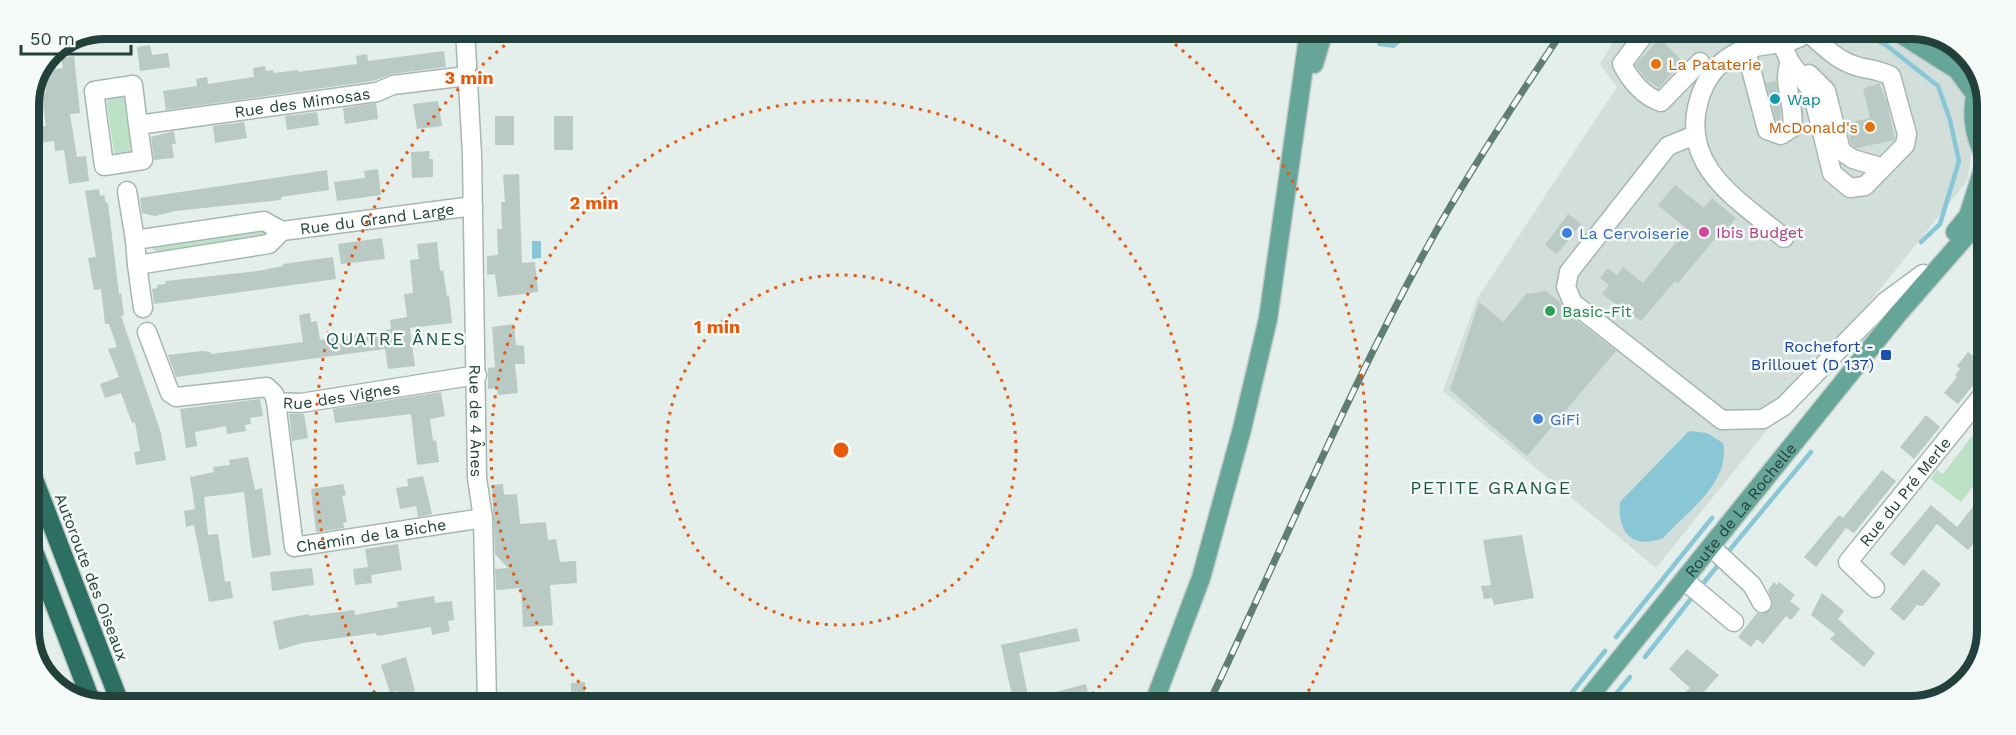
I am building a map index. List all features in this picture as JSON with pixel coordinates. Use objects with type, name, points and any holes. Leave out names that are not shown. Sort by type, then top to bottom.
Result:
[{"type":"highway","name":"Autoroute des Oiseaux","points":[[39,492],[117,696]]},
{"type":"highway","points":[[39,564],[87,693]]},
{"type":"main road","points":[[1156,696],[1201,578],[1242,429],[1268,319],[1308,39]]},
{"type":"main road","points":[[1298,118],[1322,39]]},
{"type":"main road","points":[[1908,39],[1973,83]]},
{"type":"main road","points":[[1976,92],[1971,117],[1977,142]]},
{"type":"main road","name":"Route de La Rochelle","points":[[1898,314],[1923,274],[1968,216],[1977,190]]},
{"type":"main road","name":"Route de La Rochelle","points":[[1590,696],[1898,314],[1977,224]]},
{"type":"street","name":"Rue de 4 Ânes","points":[[465,39],[473,206],[477,478],[483,518],[487,696]]},
{"type":"street","points":[[1641,39],[1622,64],[1628,76],[1652,99],[1661,102],[1700,62]]},
{"type":"street","points":[[1784,238],[1711,175],[1700,153],[1695,135],[1695,114],[1703,85],[1711,72],[1735,53],[1799,39]]},
{"type":"street","points":[[1782,44],[1790,62],[1812,91],[1832,173],[1850,188],[1865,186],[1880,167],[1905,145],[1907,134],[1891,76],[1874,68],[1861,68],[1836,58],[1816,39]]},
{"type":"street","points":[[1746,50],[1767,130],[1781,135],[1792,128],[1794,115],[1785,75],[1790,62]]},
{"type":"street","points":[[1790,62],[1818,81],[1826,91],[1841,151],[1852,159],[1880,167]]},
{"type":"street","name":"Rue des Mimosas","points":[[138,125],[377,92],[393,85],[467,76]]},
{"type":"street","points":[[133,85],[138,125],[143,160],[104,166],[94,91],[133,85]]},
{"type":"street","points":[[1695,135],[1668,146],[1569,272],[1566,287],[1573,303],[1722,420],[1763,418],[1784,406],[1885,302],[1923,274]]},
{"type":"street","points":[[127,191],[143,308]]},
{"type":"street","name":"Rue du Grand Large","points":[[135,240],[264,221],[282,231],[473,206]]},
{"type":"street","name":"Rue du Grand Large","points":[[137,265],[269,244],[282,231]]},
{"type":"street","name":"Rue des Vignes","points":[[147,332],[170,393],[176,397],[267,387],[274,394],[276,402],[301,403],[477,375]]},
{"type":"street","name":"Chemin de la Biche","points":[[276,402],[294,547],[483,518]]},
{"type":"street","name":"Rue du Pré Merle","points":[[1875,588],[1848,562],[1977,403]]},
{"type":"street","points":[[1711,547],[1752,585],[1762,603]]},
{"type":"street","points":[[1684,580],[1734,622]]},
{"type":"shaded area","points":[[1615,39],[1911,39],[1932,42],[1958,58],[1972,80],[1977,100],[1977,118],[1967,181],[1656,568],[1443,391],[1477,299],[1617,87],[1600,64]]},
{"type":"green space","points":[[120,94],[124,99],[131,149],[127,156],[116,156],[114,153],[107,104],[109,97]]},
{"type":"green space","points":[[260,230],[266,231],[267,236],[157,253],[151,247]]},
{"type":"green space","points":[[1977,429],[1977,481],[1961,502],[1931,479],[1937,470],[1943,474]]},
{"type":"water","points":[[1377,39],[1402,39],[1394,48],[1378,46]]},
{"type":"water","points":[[532,241],[541,241],[541,258],[532,259]]},
{"type":"water","points":[[1689,431],[1707,433],[1723,443],[1724,457],[1721,470],[1705,495],[1663,538],[1643,542],[1635,540],[1624,530],[1621,522],[1620,502]]},
{"type":"building","name":"La Pataterie","points":[[1659,39],[1682,61],[1659,88],[1646,79],[1635,65]]},
{"type":"building","points":[[150,45],[152,55],[168,53],[170,67],[140,71],[137,47]]},
{"type":"building","points":[[444,51],[446,67],[391,74],[373,81],[166,110],[163,91],[197,86],[196,79],[207,77],[208,84],[254,77],[253,68],[265,66],[266,71],[273,70],[274,73],[298,70],[298,72],[357,64],[356,56],[367,54],[368,61]]},
{"type":"building","points":[[74,56],[80,113],[70,114],[77,157],[86,156],[89,181],[69,184],[64,150],[55,151],[54,141],[39,143],[39,127],[46,126],[41,92],[46,92],[44,80],[49,70],[63,68],[61,58]]},
{"type":"building","points":[[1776,81],[1781,112],[1780,123],[1776,121],[1766,83]]},
{"type":"building","points":[[1879,83],[1887,103],[1895,140],[1857,148],[1851,144],[1846,123],[1870,118],[1863,89]]},
{"type":"building","points":[[438,101],[442,126],[417,129],[413,104]]},
{"type":"building","points":[[376,103],[378,119],[345,124],[343,108]]},
{"type":"building","points":[[317,112],[319,125],[287,130],[285,116]]},
{"type":"building","points":[[495,116],[514,116],[514,145],[495,145]]},
{"type":"building","points":[[554,116],[573,116],[573,150],[554,150]]},
{"type":"building","points":[[244,122],[247,138],[215,143],[213,126]]},
{"type":"building","points":[[174,131],[176,144],[172,144],[174,158],[154,160],[151,137]]},
{"type":"building","points":[[430,151],[429,159],[433,159],[433,177],[412,178],[411,152]]},
{"type":"building","points":[[378,169],[381,195],[337,201],[334,182],[365,178],[364,171]]},
{"type":"building","points":[[327,170],[329,190],[281,197],[281,200],[175,211],[155,216],[142,213],[140,198]]},
{"type":"building","points":[[519,174],[522,263],[535,262],[538,292],[498,297],[495,274],[487,275],[487,256],[498,255],[497,229],[502,229],[501,202],[505,202],[503,175]]},
{"type":"building","name":"Ibis Budget","points":[[1675,185],[1704,208],[1712,198],[1736,218],[1720,237],[1718,235],[1678,283],[1675,281],[1641,321],[1602,294],[1609,285],[1600,278],[1608,268],[1617,275],[1623,267],[1643,283],[1687,229],[1658,205]]},
{"type":"building","points":[[99,189],[100,196],[104,195],[108,203],[119,294],[121,293],[124,315],[121,316],[161,433],[166,460],[136,465],[134,452],[140,451],[135,422],[132,423],[121,393],[105,398],[100,384],[119,377],[108,349],[117,347],[109,324],[105,324],[101,289],[94,290],[88,258],[96,257],[85,191]]},
{"type":"building","points":[[1568,214],[1581,224],[1557,254],[1545,245]]},
{"type":"building","points":[[382,238],[385,259],[341,264],[338,244]]},
{"type":"building","points":[[437,242],[440,271],[443,270],[447,296],[449,295],[452,323],[410,328],[415,366],[388,369],[385,349],[176,377],[168,355],[202,351],[211,352],[211,354],[303,342],[299,315],[310,313],[311,322],[317,321],[320,340],[391,329],[390,320],[407,317],[404,294],[413,293],[410,260],[419,259],[417,244]]},
{"type":"building","points":[[333,257],[336,279],[154,304],[152,289],[157,288],[157,285],[165,284],[166,281],[258,271],[283,266],[283,264]]},
{"type":"building","points":[[1546,291],[1561,303],[1566,312],[1616,351],[1527,456],[1450,390],[1479,302],[1503,322],[1526,294]]},
{"type":"building","points":[[514,324],[516,345],[524,346],[525,364],[515,364],[518,393],[498,395],[497,388],[488,389],[488,368],[495,367],[492,327]]},
{"type":"building","points":[[1968,352],[1977,359],[1977,381],[1958,404],[1944,393],[1957,377],[1955,375],[1960,369],[1957,366]]},
{"type":"building","points":[[441,392],[445,416],[430,419],[439,462],[417,465],[411,414],[335,423],[333,409]]},
{"type":"building","points":[[260,399],[263,416],[250,418],[251,424],[245,425],[246,431],[227,434],[226,426],[195,432],[197,446],[186,448],[180,409]]},
{"type":"building","points":[[289,414],[304,414],[308,438],[292,441]]},
{"type":"building","points":[[1926,415],[1940,427],[1914,459],[1900,447]]},
{"type":"building","points":[[248,457],[255,490],[262,488],[271,555],[252,558],[244,492],[204,497],[208,535],[218,534],[225,582],[230,581],[233,598],[209,602],[194,525],[186,527],[184,511],[195,509],[190,477],[214,472],[213,467],[230,465],[229,460]]},
{"type":"building","points":[[1882,470],[1896,481],[1854,533],[1846,528],[1816,567],[1804,557],[1839,515],[1843,518]]},
{"type":"building","points":[[423,476],[432,514],[418,517],[416,506],[400,509],[396,488],[408,486],[407,479]]},
{"type":"building","points":[[343,484],[346,495],[342,496],[347,522],[343,523],[344,528],[316,532],[311,489]]},
{"type":"building","points":[[503,484],[504,495],[517,494],[520,524],[546,522],[548,540],[556,539],[560,562],[576,561],[577,583],[550,585],[553,625],[523,627],[521,588],[496,590],[495,569],[508,568],[495,554],[492,485]]},
{"type":"building","points":[[1977,502],[1977,540],[1968,550],[1937,524],[1904,566],[1890,554],[1931,505],[1957,527]]},
{"type":"building","points":[[1522,535],[1534,598],[1494,605],[1492,598],[1484,599],[1481,586],[1491,585],[1483,540]]},
{"type":"building","points":[[398,544],[402,570],[371,575],[372,583],[355,585],[353,569],[368,567],[365,549]]},
{"type":"building","points":[[312,568],[314,585],[272,591],[270,572]]},
{"type":"building","points":[[1923,569],[1941,584],[1923,606],[1917,605],[1904,621],[1890,609]]},
{"type":"building","points":[[1774,582],[1777,585],[1779,582],[1795,595],[1790,601],[1800,609],[1791,620],[1786,616],[1763,644],[1757,639],[1751,647],[1738,637],[1757,613],[1762,614],[1771,609],[1773,603],[1768,590]]},
{"type":"building","points":[[1822,593],[1844,611],[1838,619],[1875,653],[1864,667],[1830,639],[1835,634],[1811,615]]},
{"type":"building","points":[[434,596],[435,603],[452,601],[454,620],[448,621],[450,631],[432,635],[431,627],[377,636],[376,633],[302,643],[279,650],[273,621],[309,614],[309,616],[354,610],[355,615],[398,607],[397,602]]},
{"type":"building","points":[[1077,628],[1080,641],[1019,653],[1028,696],[1012,696],[1001,645]]},
{"type":"building","points":[[1687,649],[1719,675],[1700,696],[1685,696],[1683,694],[1690,688],[1669,669]]},
{"type":"building","points":[[406,657],[415,691],[400,695],[398,691],[390,693],[381,665]]},
{"type":"building","points":[[585,682],[585,696],[571,696],[571,683]]},
{"type":"building","points":[[1086,684],[1089,696],[1040,696]]},
{"type":"waterway","points":[[1874,39],[1886,45],[1938,86],[1950,120],[1959,161],[1940,224],[1921,242]]},
{"type":"waterway","points":[[1728,552],[1811,452]]},
{"type":"waterway","points":[[1616,637],[1712,518]]},
{"type":"waterway","points":[[1701,586],[1719,564]]},
{"type":"waterway","points":[[1645,657],[1690,600]]},
{"type":"waterway","points":[[1569,696],[1605,651]]},
{"type":"waterway","points":[[1614,696],[1630,677]]},
{"type":"railway","points":[[1212,696],[1350,399],[1411,278],[1471,171],[1557,39]]},
{"type":"place","name":"La Pataterie","points":[[1656,64]]},
{"type":"place","name":"Wap","points":[[1775,99]]},
{"type":"place","name":"McDonald's","points":[[1870,127]]},
{"type":"place","name":"Ibis Budget","points":[[1704,232]]},
{"type":"place","name":"La Cervoiserie","points":[[1567,233]]},
{"type":"place","name":"Basic-Fit","points":[[1550,311]]},
{"type":"place","name":"Rochefort - Brillouet (D 137)","points":[[1886,355]]},
{"type":"place","name":"GiFi","points":[[1538,419]]},
{"type":"district","name":"QUATRE ÂNES","points":[[396,339]]},
{"type":"district","name":"PETITE GRANGE","points":[[1491,488]]}]
